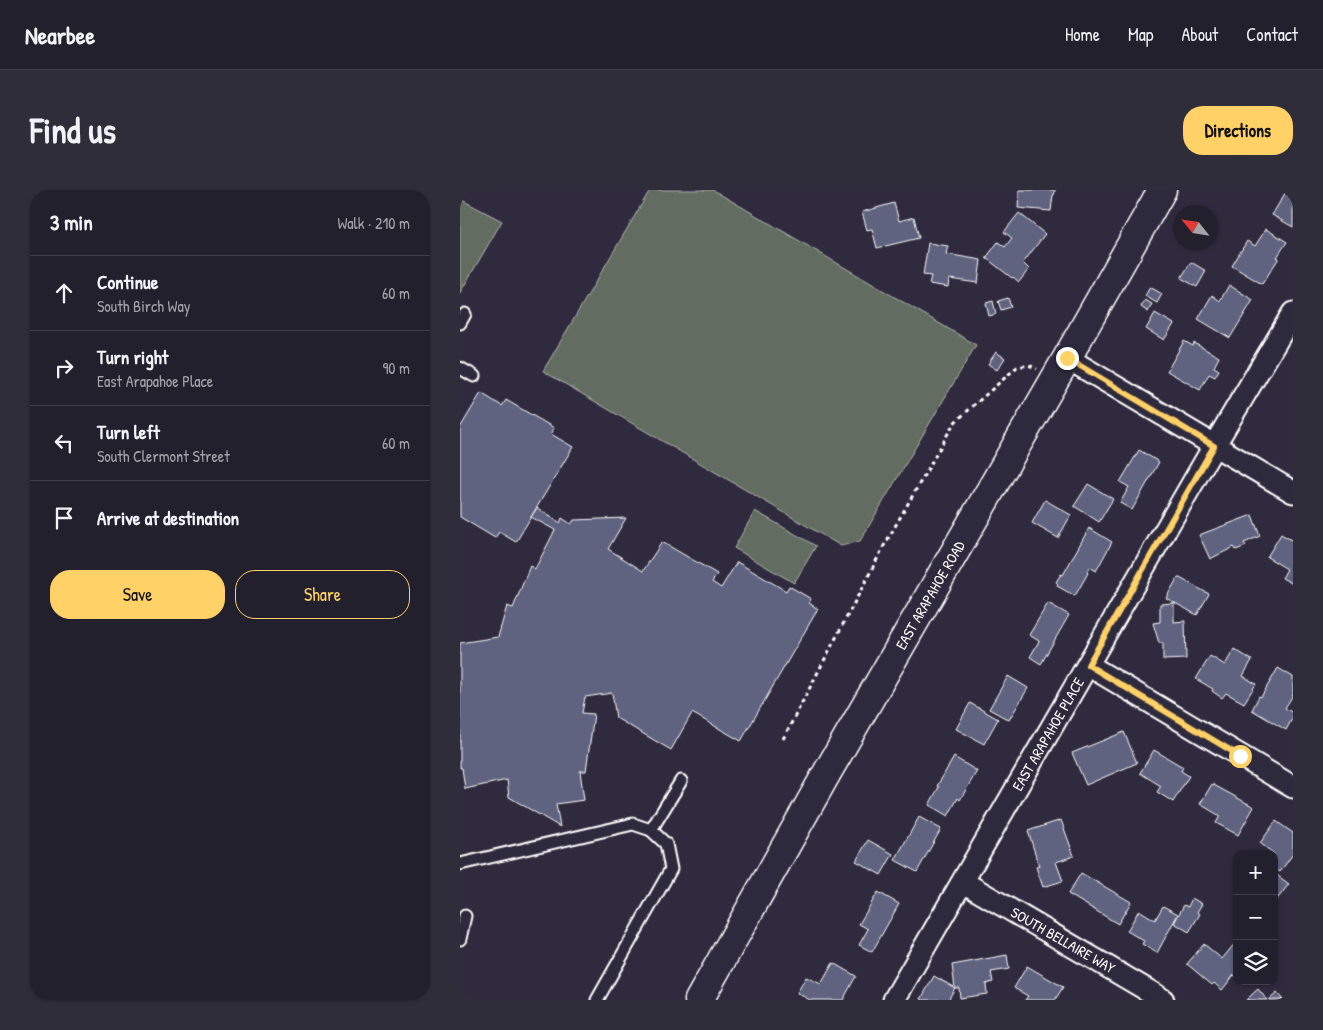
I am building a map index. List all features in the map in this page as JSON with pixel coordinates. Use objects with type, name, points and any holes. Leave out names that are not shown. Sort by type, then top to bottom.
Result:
[{"type":"main road","name":"EAST ARAPAHOE ROAD","points":[[699,1000],[832,763],[1162,190]]},
{"type":"street","name":"EAST ARAPAHOE PLACE","points":[[894,1000],[1214,446],[1293,313]]},
{"type":"street","points":[[1061,368],[1214,446],[1293,492]]},
{"type":"street","points":[[1088,665],[1293,787]]},
{"type":"street","name":"SOUTH BELLAIRE WAY","points":[[963,882],[1163,1000]]},
{"type":"lane","points":[[460,368],[474,376]]},
{"type":"lane","points":[[651,830],[682,781]]},
{"type":"lane","points":[[460,864],[633,824],[651,830],[666,844],[671,869],[597,1000]]},
{"type":"lane","points":[[460,938],[465,916]]},
{"type":"path","points":[[784,739],[885,544],[954,423],[1017,367],[1029,365],[1061,368]]},
{"type":"green space","points":[[650,190],[713,190],[976,345],[860,541],[841,546],[543,371]]},
{"type":"green space","points":[[460,199],[502,221],[460,293]]},
{"type":"green space","points":[[755,511],[816,546],[794,583],[734,548]]},
{"type":"building","points":[[1019,190],[1055,190],[1051,211],[1018,208]]},
{"type":"building","points":[[1287,190],[1293,190],[1293,227],[1272,215]]},
{"type":"building","points":[[894,203],[899,221],[914,217],[919,238],[877,248],[872,229],[867,230],[862,212]]},
{"type":"building","points":[[1019,213],[1045,234],[1023,263],[1029,269],[1019,282],[986,258],[998,242],[1005,247],[1012,238],[1004,232]]},
{"type":"building","points":[[1266,229],[1287,242],[1262,284],[1232,266],[1247,241],[1255,246]]},
{"type":"building","points":[[928,243],[948,246],[946,254],[981,260],[978,283],[949,279],[948,287],[929,284],[931,276],[923,275]]},
{"type":"building","points":[[1191,262],[1206,271],[1197,287],[1181,278]]},
{"type":"building","points":[[1229,285],[1253,300],[1230,338],[1198,319],[1212,295],[1220,301]]},
{"type":"building","points":[[1150,287],[1162,294],[1157,303],[1145,296]]},
{"type":"building","points":[[1008,298],[1011,307],[1001,310],[998,301]]},
{"type":"building","points":[[1145,300],[1152,304],[1148,312],[1141,307]]},
{"type":"building","points":[[993,301],[996,314],[989,316],[986,303]]},
{"type":"building","points":[[1155,313],[1174,324],[1164,340],[1146,329]]},
{"type":"building","points":[[1184,341],[1193,346],[1194,343],[1219,357],[1214,367],[1219,370],[1215,377],[1209,374],[1200,390],[1167,371]]},
{"type":"building","points":[[996,352],[1005,358],[997,370],[988,364]]},
{"type":"building","points":[[481,393],[502,406],[506,400],[554,428],[551,434],[573,447],[516,542],[499,532],[495,538],[460,517],[460,428]]},
{"type":"building","points":[[1139,450],[1159,462],[1132,510],[1120,503],[1129,487],[1120,482]]},
{"type":"building","points":[[1088,484],[1113,499],[1099,522],[1074,506]]},
{"type":"building","points":[[1045,500],[1071,515],[1058,538],[1032,523]]},
{"type":"building","points":[[537,508],[560,523],[562,518],[571,524],[574,520],[626,518],[608,549],[643,571],[662,542],[717,574],[712,582],[721,588],[737,562],[786,591],[789,586],[811,599],[809,603],[818,609],[741,741],[692,713],[671,750],[616,718],[612,693],[585,697],[582,713],[594,714],[586,771],[580,771],[584,800],[556,804],[560,827],[509,797],[507,780],[465,789],[462,768],[460,768],[460,643],[498,637],[507,606],[513,608],[530,566],[535,569],[555,530],[531,517]]},
{"type":"building","points":[[1252,515],[1260,536],[1244,543],[1246,546],[1236,550],[1234,547],[1210,559],[1199,535]]},
{"type":"building","points":[[1089,528],[1112,542],[1096,571],[1090,567],[1075,596],[1057,586],[1056,582],[1061,574],[1063,575]]},
{"type":"building","points":[[1281,534],[1293,541],[1293,584],[1282,578],[1287,569],[1267,557]]},
{"type":"building","points":[[1178,577],[1209,594],[1197,615],[1166,598]]},
{"type":"building","points":[[1048,603],[1069,615],[1041,664],[1030,657],[1039,641],[1029,635]]},
{"type":"building","points":[[1174,603],[1174,622],[1185,621],[1186,659],[1163,660],[1163,643],[1159,643],[1153,623],[1160,622],[1160,604]]},
{"type":"building","points":[[1234,649],[1252,660],[1243,676],[1256,684],[1244,703],[1226,693],[1222,698],[1212,691],[1213,689],[1196,679],[1210,656],[1225,665]]},
{"type":"building","points":[[1278,668],[1293,677],[1293,695],[1285,708],[1293,713],[1293,717],[1286,730],[1252,710]]},
{"type":"building","points":[[1008,676],[1028,688],[1009,720],[989,709]]},
{"type":"building","points":[[970,703],[998,719],[984,744],[956,729]]},
{"type":"building","points":[[1124,732],[1137,763],[1086,785],[1072,753]]},
{"type":"building","points":[[1154,750],[1183,767],[1181,771],[1189,776],[1173,802],[1157,792],[1161,786],[1140,773]]},
{"type":"building","points":[[954,757],[977,771],[948,816],[929,805],[939,787],[937,786]]},
{"type":"building","points":[[1212,784],[1254,807],[1238,835],[1216,823],[1220,816],[1200,804]]},
{"type":"building","points":[[919,817],[941,829],[917,872],[895,860]]},
{"type":"building","points":[[1061,820],[1074,856],[1056,862],[1063,881],[1043,887],[1036,867],[1039,866],[1028,831]]},
{"type":"building","points":[[1276,821],[1293,833],[1293,854],[1280,872],[1278,871],[1278,850],[1269,850],[1260,843]]},
{"type":"building","points":[[868,840],[893,854],[881,875],[856,861]]},
{"type":"building","points":[[1081,873],[1131,902],[1118,924],[1068,894]]},
{"type":"building","points":[[1278,876],[1289,884],[1278,898]]},
{"type":"building","points":[[878,892],[899,904],[872,952],[859,945],[868,929],[859,924]]},
{"type":"building","points":[[1192,898],[1202,904],[1197,912],[1200,914],[1189,932],[1174,923],[1184,905],[1188,907]]},
{"type":"building","points":[[1163,906],[1178,914],[1157,953],[1142,944],[1144,941],[1127,931],[1139,910],[1155,920]]},
{"type":"building","points":[[1204,944],[1222,959],[1233,946],[1233,976],[1222,990],[1214,983],[1212,985],[1187,964]]},
{"type":"building","points":[[1007,955],[1009,969],[991,972],[993,982],[986,984],[987,994],[960,998],[959,988],[955,988],[952,965]]},
{"type":"building","points":[[833,963],[856,976],[843,1000],[810,1000],[797,993],[806,977],[821,984]]},
{"type":"building","points":[[1027,966],[1063,987],[1055,1000],[1025,1000],[1028,996],[1014,988]]},
{"type":"building","points":[[934,976],[955,988],[948,1000],[921,999]]},
{"type":"building","points":[[1258,989],[1267,1000],[1246,1000]]},
{"type":"building","points":[[1277,993],[1283,1000],[1269,1000]]},
{"type":"route","points":[[1067,358],[1214,446],[1088,665],[1240,756]]}]
